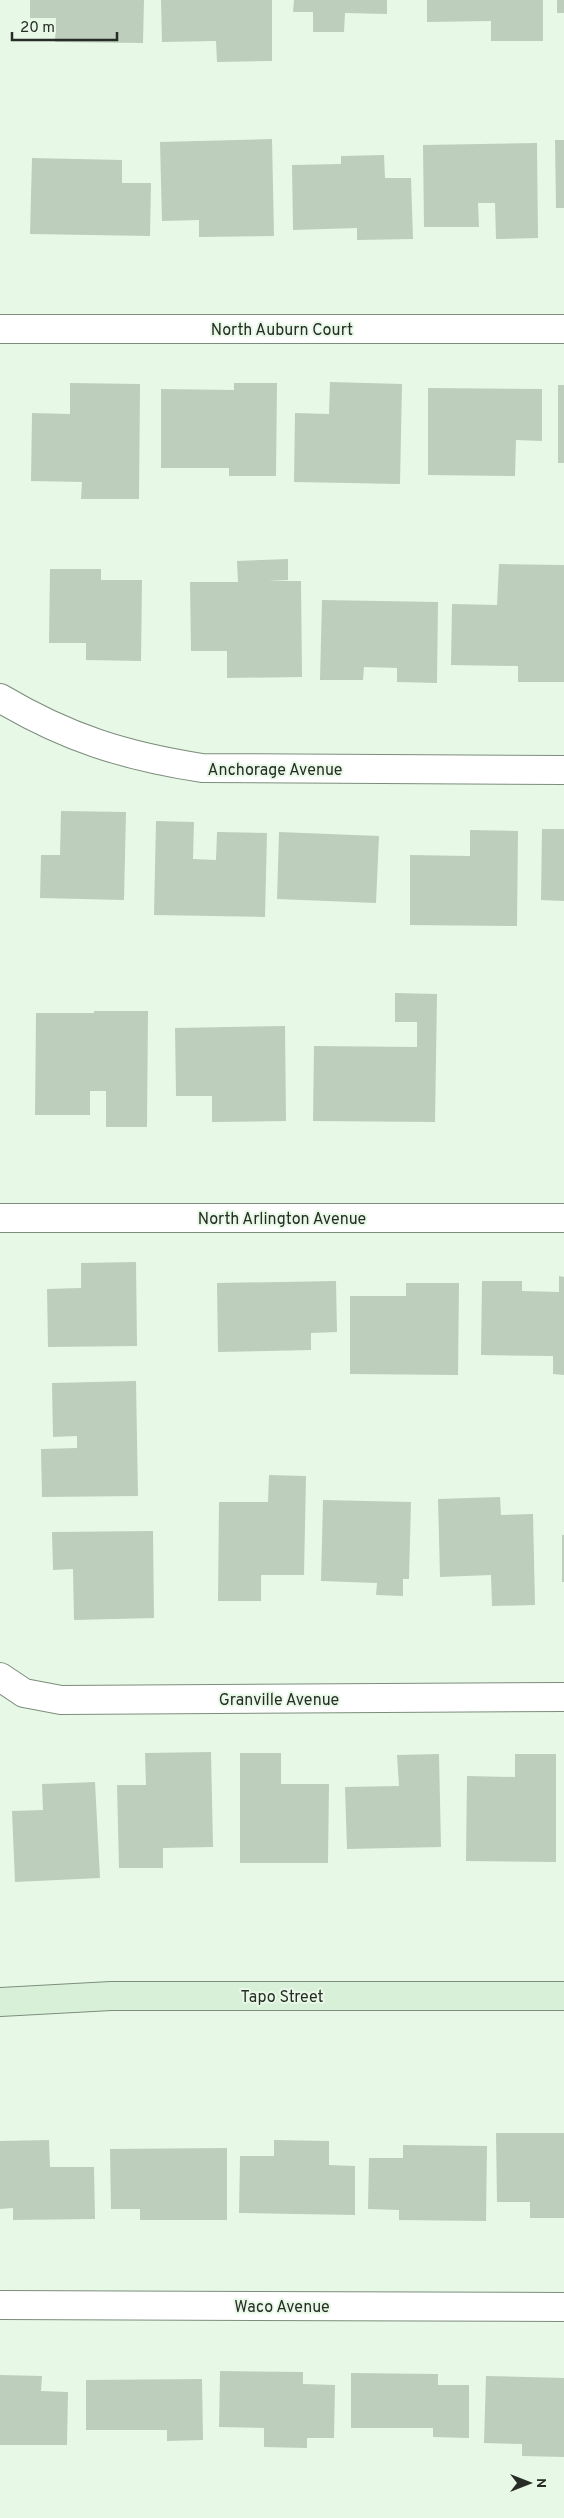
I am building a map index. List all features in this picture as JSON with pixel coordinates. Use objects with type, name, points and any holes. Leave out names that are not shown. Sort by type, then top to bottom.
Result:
[{"type":"street","name":"North Auburn Court","points":[[0,329],[564,329]]},
{"type":"street","name":"Anchorage Avenue","points":[[0,698],[28,714],[86,741],[146,759],[202,768],[564,770]]},
{"type":"street","name":"North Arlington Avenue","points":[[0,1218],[564,1218]]},
{"type":"street","name":"Granville Avenue","points":[[0,1677],[24,1693],[61,1700],[564,1697]]},
{"type":"street","name":"Tapo Street","points":[[0,2002],[111,1996],[564,1996]]},
{"type":"street","name":"Waco Avenue","points":[[0,2305],[564,2307]]},
{"type":"building","points":[[30,0],[144,0],[143,43],[55,42],[56,18],[30,18]]},
{"type":"building","points":[[161,0],[272,0],[272,61],[217,62],[216,41],[162,42]]},
{"type":"building","points":[[294,0],[387,0],[387,14],[345,13],[344,32],[313,32],[313,12],[293,12]]},
{"type":"building","points":[[427,0],[543,0],[543,41],[491,41],[491,21],[427,22]]},
{"type":"building","points":[[557,0],[564,0],[564,13],[557,13]]},
{"type":"building","points":[[272,139],[274,236],[199,237],[199,220],[162,221],[160,142]]},
{"type":"building","points":[[555,140],[564,140],[564,208],[556,208]]},
{"type":"building","points":[[537,143],[538,238],[496,239],[495,203],[478,203],[479,227],[424,227],[423,145]]},
{"type":"building","points":[[384,155],[385,178],[411,178],[413,239],[357,240],[357,228],[293,230],[292,165],[341,164],[341,156]]},
{"type":"building","points":[[32,158],[122,160],[122,183],[151,183],[150,236],[30,234]]},
{"type":"building","points":[[330,382],[402,384],[400,484],[294,482],[295,413],[329,414]]},
{"type":"building","points":[[70,383],[140,384],[139,499],[81,499],[82,482],[31,481],[32,413],[70,414]]},
{"type":"building","points":[[234,383],[277,383],[276,476],[229,476],[229,468],[161,468],[161,389],[234,390]]},
{"type":"building","points":[[558,385],[564,385],[564,463],[558,463]]},
{"type":"building","points":[[428,388],[542,389],[542,441],[516,440],[515,476],[428,475]]},
{"type":"building","points":[[288,559],[288,580],[268,581],[301,581],[302,677],[227,678],[227,651],[191,651],[190,582],[238,582],[237,561]]},
{"type":"building","points":[[499,564],[564,565],[564,682],[518,682],[518,666],[451,665],[452,604],[497,605]]},
{"type":"building","points":[[50,569],[101,569],[101,580],[142,580],[141,661],[86,660],[86,643],[49,643]]},
{"type":"building","points":[[322,600],[438,602],[437,683],[397,682],[397,668],[364,667],[363,680],[320,680]]},
{"type":"building","points":[[61,811],[126,812],[124,900],[40,898],[41,855],[60,855]]},
{"type":"building","points":[[156,821],[194,822],[193,859],[216,860],[217,832],[267,833],[265,917],[154,915]]},
{"type":"building","points":[[542,829],[564,829],[564,901],[541,900]]},
{"type":"building","points":[[470,830],[518,831],[517,926],[410,925],[410,855],[470,856]]},
{"type":"building","points":[[279,832],[379,836],[376,903],[277,899]]},
{"type":"building","points":[[395,993],[437,994],[435,1122],[313,1121],[314,1046],[417,1047],[417,1022],[395,1022]]},
{"type":"building","points":[[94,1011],[148,1011],[147,1127],[106,1127],[106,1091],[90,1091],[90,1115],[35,1115],[36,1013],[94,1013]]},
{"type":"building","points":[[285,1026],[286,1121],[212,1122],[212,1096],[176,1096],[175,1028]]},
{"type":"building","points":[[136,1262],[137,1346],[48,1347],[47,1289],[81,1288],[81,1263]]},
{"type":"building","points":[[559,1276],[564,1277],[564,1375],[553,1374],[553,1356],[481,1355],[482,1281],[522,1281],[522,1291],[559,1292]]},
{"type":"building","points":[[336,1281],[337,1332],[311,1333],[311,1350],[218,1352],[217,1283]]},
{"type":"building","points":[[406,1283],[459,1283],[458,1375],[350,1374],[350,1296],[406,1296]]},
{"type":"building","points":[[136,1381],[138,1496],[42,1497],[41,1449],[77,1448],[77,1436],[53,1437],[52,1383]]},
{"type":"building","points":[[269,1475],[306,1476],[304,1575],[261,1575],[261,1601],[218,1601],[219,1502],[268,1502]]},
{"type":"building","points":[[500,1497],[501,1515],[533,1514],[535,1605],[492,1606],[491,1575],[440,1577],[438,1499]]},
{"type":"building","points":[[323,1500],[411,1502],[409,1579],[403,1579],[403,1596],[376,1595],[377,1583],[321,1581]]},
{"type":"building","points":[[153,1531],[154,1618],[74,1620],[73,1569],[53,1570],[52,1532]]},
{"type":"building","points":[[562,1535],[564,1535],[564,1582],[562,1582]]},
{"type":"building","points":[[211,1752],[213,1847],[163,1848],[163,1868],[119,1868],[117,1785],[146,1785],[145,1753]]},
{"type":"building","points":[[240,1753],[281,1753],[281,1784],[329,1784],[328,1863],[240,1863]]},
{"type":"building","points":[[439,1754],[441,1847],[347,1849],[345,1787],[399,1786],[397,1755]]},
{"type":"building","points":[[515,1754],[556,1754],[556,1862],[466,1861],[467,1776],[515,1777]]},
{"type":"building","points":[[95,1782],[100,1878],[15,1882],[12,1811],[43,1810],[42,1784]]},
{"type":"building","points":[[496,2133],[564,2133],[564,2218],[530,2218],[530,2202],[497,2202]]},
{"type":"building","points":[[49,2140],[50,2167],[94,2167],[95,2219],[13,2220],[13,2208],[0,2209],[0,2141]]},
{"type":"building","points":[[274,2140],[329,2141],[329,2165],[355,2166],[355,2215],[239,2213],[240,2156],[274,2156]]},
{"type":"building","points":[[403,2145],[487,2146],[486,2221],[399,2220],[399,2210],[368,2209],[369,2158],[403,2158]]},
{"type":"building","points":[[227,2148],[227,2220],[140,2220],[140,2209],[111,2209],[110,2149]]},
{"type":"building","points":[[220,2371],[303,2372],[303,2384],[335,2385],[334,2438],[307,2438],[307,2448],[264,2447],[264,2428],[219,2427]]},
{"type":"building","points":[[351,2373],[438,2374],[438,2385],[469,2385],[469,2438],[433,2437],[433,2428],[351,2428]]},
{"type":"building","points":[[0,2375],[42,2376],[41,2391],[68,2392],[67,2445],[0,2445]]},
{"type":"building","points":[[486,2376],[564,2378],[564,2457],[522,2456],[522,2444],[484,2443]]},
{"type":"building","points":[[202,2379],[203,2440],[167,2441],[167,2430],[86,2430],[86,2380]]}]
